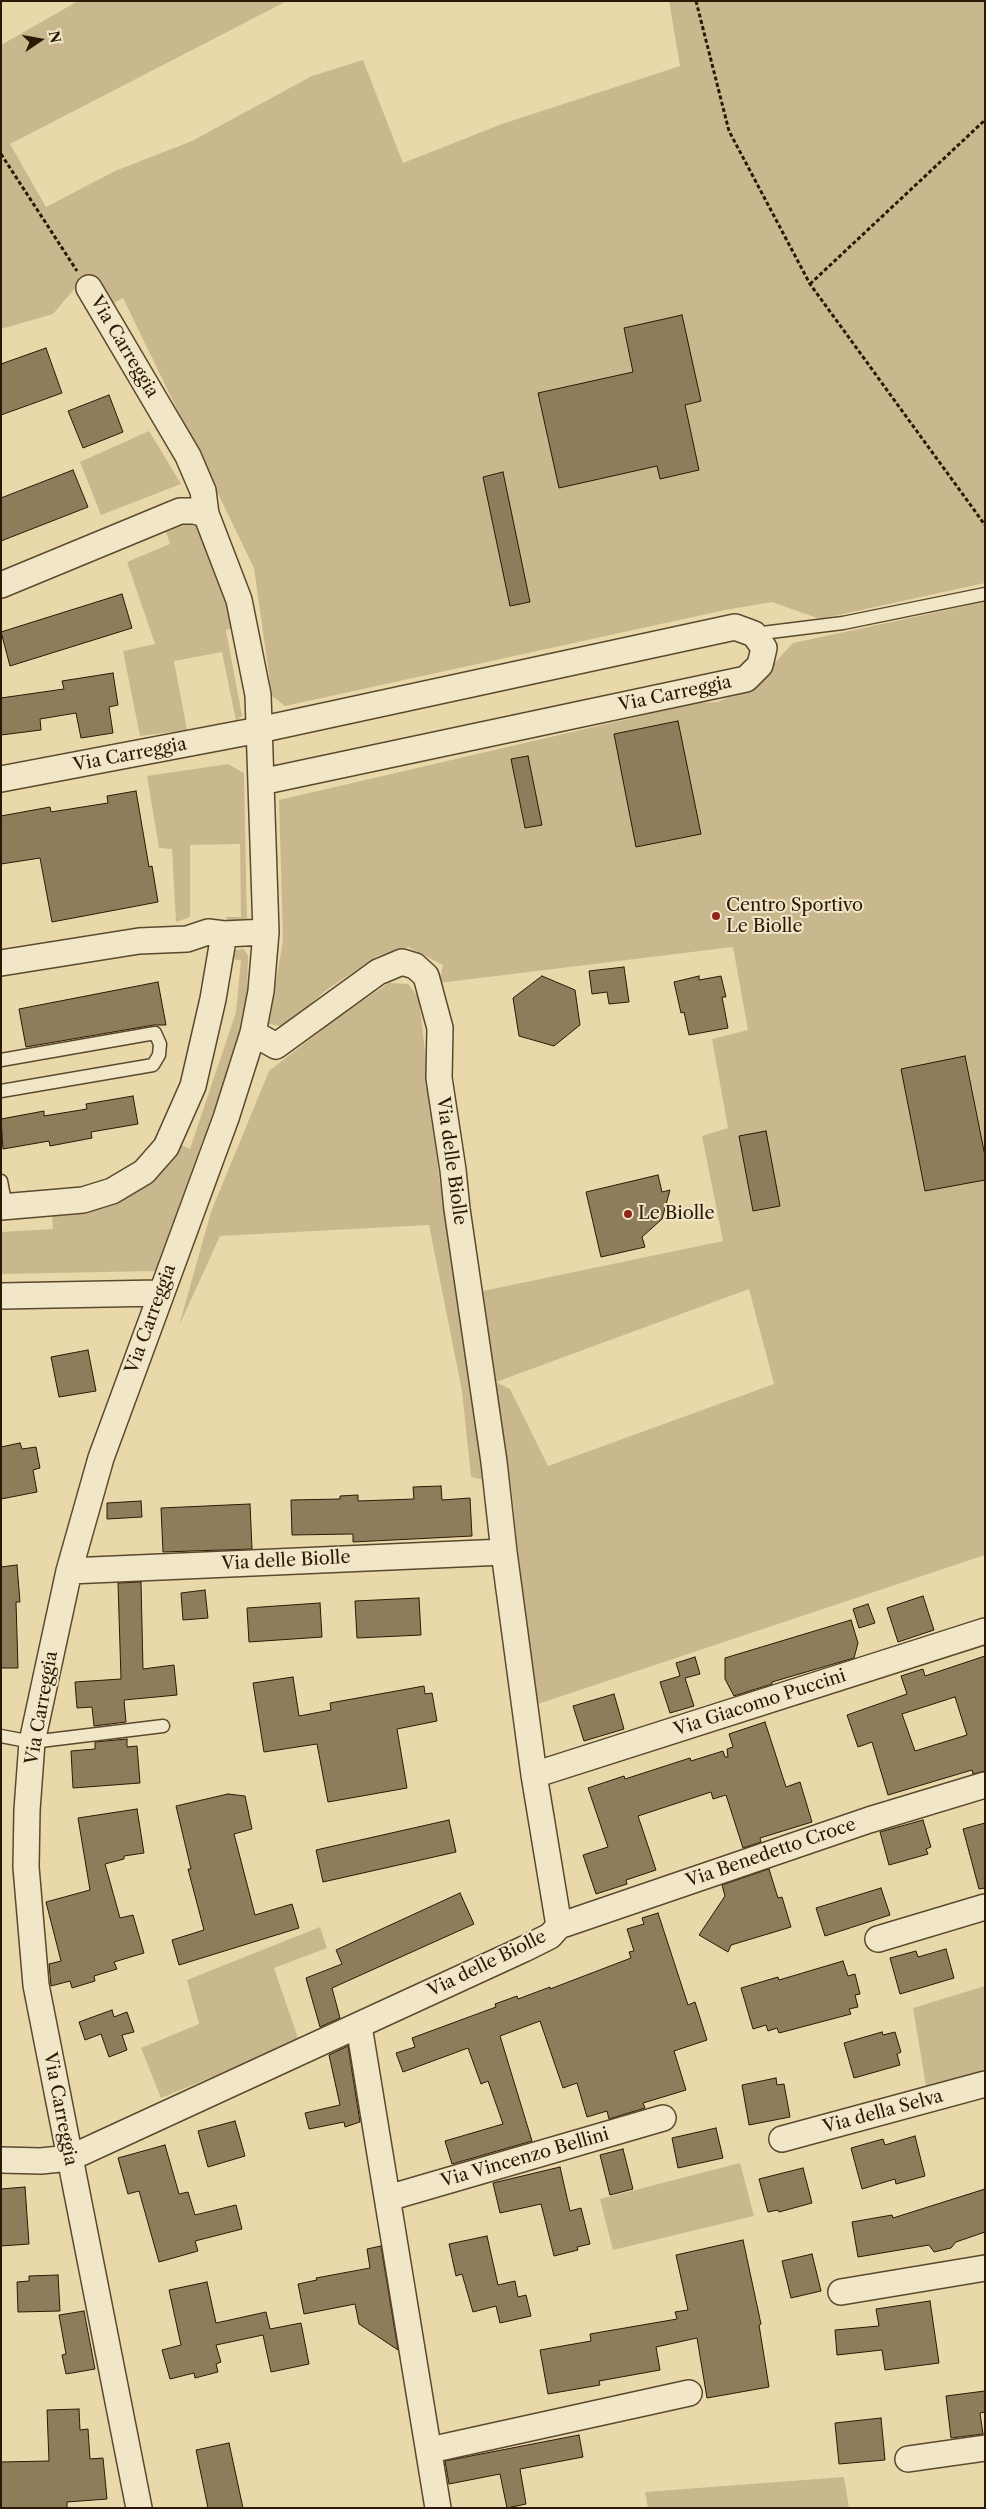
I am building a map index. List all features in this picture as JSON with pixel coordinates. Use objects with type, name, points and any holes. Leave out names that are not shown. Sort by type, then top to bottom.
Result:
[{"type":"street","name":"Via Carreggia","points":[[89,288],[188,456],[203,491],[206,514],[239,600],[258,696],[266,932],[261,991],[253,1033],[226,1118],[160,1293],[101,1458],[69,1571],[32,1742],[27,1810],[26,1867],[36,1984],[139,2508]]},
{"type":"street","points":[[1,585],[180,511],[194,511],[206,514]]},
{"type":"street","name":"Via Carreggia","points":[[1,779],[259,730],[735,626],[754,634],[764,648],[760,665],[746,678],[262,782]]},
{"type":"street","points":[[1,963],[139,941],[188,939],[208,932],[224,934],[266,932]]},
{"type":"street","points":[[4,1207],[83,1200],[112,1191],[144,1172],[166,1147],[193,1086],[213,999],[224,934]]},
{"type":"street","name":"Via delle Biolle","points":[[1,2160],[41,2161],[70,2158],[359,2026],[550,1936],[559,1926],[534,1775],[494,1462],[439,1078],[440,1028],[426,976],[415,966],[402,962],[378,972],[276,1046],[253,1033]]},
{"type":"street","points":[[1,1296],[160,1293]]},
{"type":"street","name":"Via delle Biolle","points":[[69,1571],[504,1552]]},
{"type":"street","name":"Via Giacomo Puccini","points":[[534,1775],[985,1631]]},
{"type":"street","name":"Via Benedetto Croce","points":[[559,1926],[869,1820],[985,1785]]},
{"type":"street","points":[[878,1939],[985,1907]]},
{"type":"street","points":[[359,2026],[438,2508]]},
{"type":"street","name":"Via della Selva","points":[[782,2139],[985,2084]]},
{"type":"street","name":"Via Vincenzo Bellini","points":[[388,2198],[663,2118]]},
{"type":"street","points":[[841,2292],[985,2268]]},
{"type":"street","points":[[430,2450],[689,2393]]},
{"type":"street","points":[[908,2459],[985,2448]]},
{"type":"lane","points":[[754,634],[844,623],[985,594]]},
{"type":"lane","points":[[1,1060],[155,1033],[160,1044],[159,1055],[153,1065],[1,1091]]},
{"type":"lane","points":[[1,1181],[4,1207]]},
{"type":"lane","points":[[1,1736],[32,1742],[164,1726]]},
{"type":"path","points":[[696,1],[729,132],[810,284],[985,525]]},
{"type":"path","points":[[810,284],[985,120]]},
{"type":"path","points":[[1,154],[89,288]]},
{"type":"shaded area","points":[[78,1],[287,1],[10,144],[46,207],[115,171],[192,141],[312,76],[363,60],[403,163],[502,124],[680,66],[669,1],[985,1],[985,583],[820,619],[772,602],[725,610],[285,706],[272,696],[254,568],[123,298],[114,303],[86,275],[53,314],[1,329],[1,45]]},
{"type":"shaded area","points":[[149,431],[181,484],[101,515],[80,462]]},
{"type":"shaded area","points":[[186,524],[204,526],[235,627],[226,630],[242,716],[236,721],[222,652],[174,661],[187,730],[140,736],[123,651],[155,644],[127,562],[170,544],[166,532]]},
{"type":"shaded area","points":[[985,602],[985,1555],[538,1704],[530,1663],[512,1494],[495,1382],[478,1292],[723,1241],[702,1136],[728,1128],[712,1039],[748,1030],[733,947],[439,983],[443,965],[408,947],[377,956],[325,991],[285,1027],[269,1024],[283,940],[279,800],[697,703],[718,702],[752,687],[793,643]],"holes":[[[749,1289],[774,1384],[548,1466],[510,1389],[496,1382]]]},
{"type":"shaded area","points":[[228,764],[244,773],[247,923],[227,925],[226,917],[241,917],[240,844],[190,845],[190,917],[176,922],[172,849],[159,848],[147,776]]},
{"type":"shaded area","points":[[244,949],[248,956],[247,998],[234,1055],[155,1271],[1,1274],[1,1232],[53,1229],[52,1215],[89,1210],[120,1201],[145,1185],[177,1143],[190,1149],[236,1012],[241,960],[226,959],[227,951]]},
{"type":"shaded area","points":[[389,983],[408,984],[419,998],[439,1177],[476,1393],[484,1480],[471,1477],[462,1391],[429,1225],[220,1236],[179,1326],[211,1212],[269,1071],[337,1018]]},
{"type":"shaded area","points":[[320,1927],[327,1948],[274,1968],[299,2041],[161,2098],[141,2048],[199,2024],[187,1980]]},
{"type":"shaded area","points":[[985,1986],[985,2071],[926,2086],[913,2008]]},
{"type":"shaded area","points":[[740,2163],[754,2216],[613,2250],[600,2199]]},
{"type":"shaded area","points":[[844,2477],[849,2508],[648,2508],[645,2492]]},
{"type":"building","points":[[682,315],[701,401],[685,405],[699,470],[660,479],[657,466],[559,488],[538,393],[633,372],[624,328]]},
{"type":"building","points":[[46,348],[62,393],[1,415],[1,364]]},
{"type":"building","points":[[109,395],[123,432],[83,448],[68,411]]},
{"type":"building","points":[[73,470],[88,507],[1,541],[1,498]]},
{"type":"building","points":[[503,472],[530,602],[510,606],[483,477]]},
{"type":"building","points":[[122,594],[132,628],[10,666],[1,632]]},
{"type":"building","points":[[113,673],[118,705],[109,707],[113,733],[81,738],[76,713],[40,719],[41,730],[1,735],[1,698],[64,689],[62,681]]},
{"type":"building","points":[[678,721],[701,834],[636,847],[614,734]]},
{"type":"building","points":[[528,756],[542,825],[525,828],[511,759]]},
{"type":"building","points":[[136,791],[149,867],[152,866],[158,902],[52,922],[40,858],[1,864],[1,816],[50,807],[51,812],[108,803],[107,796]]},
{"type":"building","points":[[624,967],[629,1002],[609,1004],[607,992],[592,994],[589,971]]},
{"type":"building","points":[[542,976],[575,990],[580,1025],[554,1046],[519,1036],[513,998]]},
{"type":"building","points":[[699,976],[699,980],[721,976],[726,997],[722,997],[728,1028],[689,1035],[684,1012],[681,1013],[674,982]]},
{"type":"building","points":[[158,982],[166,1025],[154,1025],[26,1047],[19,1009]]},
{"type":"building","points":[[965,1056],[985,1156],[985,1180],[925,1191],[901,1069]]},
{"type":"building","points":[[133,1096],[138,1124],[91,1132],[92,1138],[50,1146],[49,1141],[3,1149],[1,1119],[44,1111],[44,1116],[87,1109],[86,1104]]},
{"type":"building","points":[[766,1131],[780,1206],[753,1211],[739,1136]]},
{"type":"building","name":"Le Biolle","points":[[658,1175],[662,1192],[670,1190],[662,1219],[642,1237],[645,1247],[601,1257],[586,1192]]},
{"type":"building","points":[[88,1350],[96,1391],[59,1397],[51,1357]]},
{"type":"building","points":[[20,1443],[22,1449],[36,1447],[40,1468],[33,1470],[37,1492],[1,1499],[1,1447]]},
{"type":"building","points":[[441,1486],[442,1500],[470,1498],[472,1536],[353,1542],[353,1534],[292,1535],[291,1500],[340,1499],[340,1496],[358,1495],[358,1501],[414,1499],[413,1487]]},
{"type":"building","points":[[141,1501],[142,1517],[107,1519],[107,1503]]},
{"type":"building","points":[[250,1504],[252,1549],[163,1552],[161,1508]]},
{"type":"building","points":[[17,1565],[20,1602],[16,1602],[18,1668],[1,1668],[1,1567]]},
{"type":"building","points":[[141,1582],[143,1669],[174,1665],[177,1695],[124,1700],[126,1722],[94,1726],[92,1707],[77,1708],[75,1682],[121,1679],[118,1583]]},
{"type":"building","points":[[205,1590],[208,1618],[183,1620],[181,1593]]},
{"type":"building","points":[[923,1596],[934,1630],[898,1642],[887,1608]]},
{"type":"building","points":[[419,1598],[421,1635],[357,1638],[355,1601]]},
{"type":"building","points":[[320,1603],[322,1637],[249,1642],[247,1608]]},
{"type":"building","points":[[868,1604],[875,1623],[859,1628],[853,1609]]},
{"type":"building","points":[[851,1620],[858,1643],[854,1658],[772,1682],[772,1684],[734,1696],[725,1679],[725,1658]]},
{"type":"building","points":[[985,1656],[985,1771],[973,1774],[972,1770],[888,1795],[872,1742],[858,1747],[847,1715],[907,1694],[901,1676],[923,1669],[925,1676]],"holes":[[[955,1697],[967,1735],[915,1751],[902,1714]]]},
{"type":"building","points":[[695,1657],[700,1674],[685,1678],[694,1706],[670,1713],[660,1682],[680,1676],[676,1663]]},
{"type":"building","points":[[293,1677],[299,1716],[331,1710],[330,1703],[424,1686],[425,1694],[432,1693],[437,1721],[397,1729],[407,1788],[328,1802],[317,1744],[264,1752],[253,1683]]},
{"type":"building","points":[[614,1694],[624,1729],[584,1741],[573,1706]]},
{"type":"building","points":[[765,1722],[786,1787],[800,1782],[812,1822],[760,1838],[761,1842],[743,1848],[726,1795],[713,1799],[711,1792],[638,1816],[656,1870],[626,1880],[627,1884],[596,1894],[583,1855],[608,1847],[588,1788],[624,1776],[625,1779],[690,1758],[691,1761],[723,1751],[725,1757],[728,1757],[727,1749],[733,1747],[729,1734]]},
{"type":"building","points":[[127,1739],[127,1747],[137,1746],[140,1783],[73,1788],[71,1751],[95,1749],[95,1742]]},
{"type":"building","points":[[228,1794],[245,1796],[252,1829],[234,1834],[255,1915],[292,1904],[299,1928],[179,1965],[172,1940],[204,1930],[188,1869],[191,1869],[176,1806]]},
{"type":"building","points":[[137,1809],[144,1853],[124,1856],[124,1859],[105,1864],[120,1918],[133,1915],[144,1953],[114,1962],[117,1969],[94,1976],[95,1981],[72,1988],[70,1981],[51,1986],[49,1964],[61,1961],[46,1902],[90,1890],[78,1818]]},
{"type":"building","points":[[449,1820],[456,1852],[323,1882],[316,1850]]},
{"type":"building","points":[[923,1820],[931,1847],[926,1849],[928,1854],[889,1865],[880,1832]]},
{"type":"building","points":[[985,1823],[985,1888],[979,1889],[963,1829]]},
{"type":"building","points":[[769,1869],[778,1898],[782,1897],[791,1927],[731,1945],[728,1952],[699,1935],[725,1896],[722,1885]]},
{"type":"building","points":[[881,1888],[890,1915],[825,1936],[816,1908]]},
{"type":"building","points":[[460,1893],[474,1924],[332,1988],[340,2018],[320,2027],[306,1978],[342,1964],[336,1950]]},
{"type":"building","points":[[658,1913],[688,2005],[695,2002],[707,2040],[674,2051],[686,2090],[643,2103],[645,2108],[609,2119],[607,2111],[587,2117],[577,2083],[563,2088],[540,2021],[500,2036],[532,2141],[452,2164],[445,2141],[503,2124],[488,2081],[481,2084],[468,2048],[403,2072],[396,2053],[415,2047],[412,2038],[496,2007],[495,2004],[517,1996],[518,1999],[550,1987],[550,1989],[631,1958],[629,1952],[634,1951],[627,1929],[644,1924],[642,1918]]},
{"type":"building","points":[[946,1949],[954,1978],[900,1994],[890,1958],[916,1951],[918,1957]]},
{"type":"building","points":[[843,1961],[848,1976],[855,1974],[860,1994],[855,1995],[858,2007],[849,2009],[851,2014],[779,2033],[777,2028],[768,2031],[766,2025],[753,2029],[741,1988],[778,1977],[779,1980]]},
{"type":"building","points":[[112,2010],[114,2017],[127,2012],[134,2032],[122,2035],[127,2050],[109,2057],[101,2034],[85,2040],[79,2022]]},
{"type":"building","points":[[882,2032],[883,2035],[895,2032],[901,2052],[897,2054],[900,2065],[854,2078],[844,2043]]},
{"type":"building","points":[[348,2046],[360,2122],[345,2127],[344,2122],[309,2129],[305,2113],[340,2105],[329,2055]]},
{"type":"building","points":[[776,2078],[777,2085],[784,2084],[790,2117],[749,2125],[742,2085]]},
{"type":"building","points":[[235,2121],[245,2156],[208,2167],[198,2131]]},
{"type":"building","points":[[716,2128],[723,2158],[678,2168],[672,2138]]},
{"type":"building","points":[[915,2136],[925,2176],[896,2184],[895,2179],[862,2189],[851,2148],[883,2139],[885,2145]]},
{"type":"building","points":[[165,2145],[179,2194],[188,2192],[195,2215],[236,2205],[242,2229],[195,2241],[198,2251],[159,2262],[139,2191],[128,2194],[118,2158]]},
{"type":"building","points":[[623,2149],[633,2189],[610,2195],[600,2155]]},
{"type":"building","points":[[560,2167],[570,2211],[581,2208],[590,2244],[577,2247],[578,2250],[554,2256],[541,2204],[500,2213],[493,2183]]},
{"type":"building","points":[[803,2168],[812,2203],[779,2212],[778,2210],[768,2212],[759,2179]]},
{"type":"building","points":[[25,2187],[29,2244],[1,2246],[1,2189]]},
{"type":"building","points":[[985,2189],[985,2232],[956,2242],[951,2248],[934,2252],[929,2245],[858,2257],[852,2222],[892,2215],[893,2218]]},
{"type":"building","points":[[487,2236],[498,2285],[515,2281],[518,2297],[526,2295],[531,2316],[500,2323],[496,2306],[473,2312],[462,2274],[456,2276],[449,2244]]},
{"type":"building","points":[[743,2240],[761,2324],[759,2325],[769,2387],[707,2398],[697,2338],[656,2347],[660,2370],[599,2381],[600,2385],[548,2394],[540,2350],[591,2341],[590,2334],[677,2319],[675,2312],[688,2310],[676,2255]]},
{"type":"building","points":[[381,2246],[398,2350],[359,2324],[355,2304],[304,2314],[298,2284],[317,2280],[316,2278],[370,2268],[367,2249]]},
{"type":"building","points":[[812,2254],[821,2291],[791,2298],[782,2261]]},
{"type":"building","points":[[58,2275],[60,2311],[18,2312],[17,2282],[29,2281],[29,2276]]},
{"type":"building","points":[[207,2282],[216,2323],[266,2312],[270,2329],[301,2323],[309,2364],[271,2372],[263,2335],[216,2345],[221,2362],[216,2364],[218,2372],[195,2378],[194,2373],[170,2379],[162,2350],[181,2345],[169,2290]]},
{"type":"building","points":[[930,2301],[939,2363],[885,2370],[882,2350],[837,2355],[835,2330],[879,2326],[876,2309]]},
{"type":"building","points":[[84,2311],[95,2369],[66,2374],[62,2355],[66,2354],[59,2315]]},
{"type":"building","points":[[985,2391],[985,2412],[980,2413],[983,2434],[951,2438],[946,2396]]},
{"type":"building","points":[[79,2409],[80,2430],[88,2429],[90,2459],[103,2458],[107,2499],[67,2502],[67,2508],[1,2508],[1,2462],[49,2461],[47,2410]]},
{"type":"building","points":[[881,2418],[885,2460],[839,2464],[835,2423]]},
{"type":"building","points":[[579,2435],[583,2457],[520,2469],[526,2504],[507,2508],[500,2474],[449,2484],[445,2461]]},
{"type":"building","points":[[229,2443],[243,2508],[208,2508],[196,2450]]},
{"type":"place","name":"Centro Sportivo Le Biolle","points":[[716,916]]},
{"type":"place","name":"Le Biolle","points":[[628,1214]]}]
